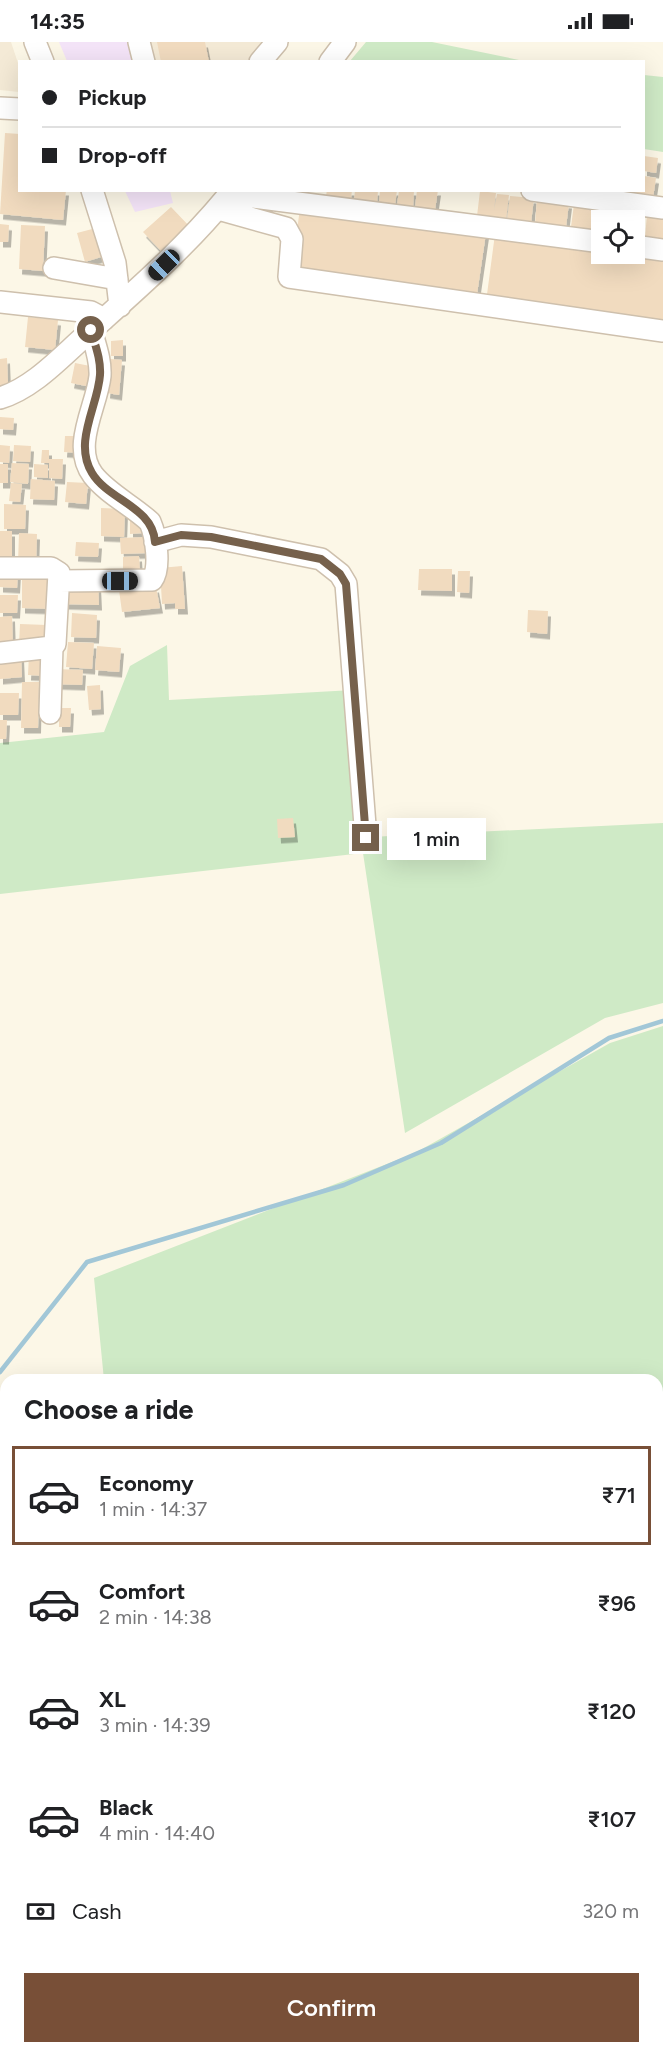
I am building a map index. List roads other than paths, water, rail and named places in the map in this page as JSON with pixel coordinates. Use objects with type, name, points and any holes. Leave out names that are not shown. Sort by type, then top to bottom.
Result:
[{"type":"street","points":[[35,42],[42,60]]},
{"type":"street","points":[[139,42],[144,60]]},
{"type":"street","points":[[332,60],[345,42]]},
{"type":"street","points":[[0,108],[18,109]]},
{"type":"street","points":[[59,582],[152,580],[155,569],[155,542],[150,522],[92,474],[87,459],[87,424],[100,377],[99,359],[105,318],[117,279],[105,226],[93,192]]},
{"type":"street","points":[[547,192],[663,208]]},
{"type":"street","points":[[226,198],[591,241]]},
{"type":"street","points":[[0,398],[21,388],[38,376],[105,318],[201,229],[226,198]]},
{"type":"street","points":[[226,198],[286,228],[292,239],[289,277],[663,332]]},
{"type":"street","points":[[645,248],[663,250]]},
{"type":"street","points":[[54,267],[117,279]]},
{"type":"street","points":[[0,302],[91,312],[105,318]]},
{"type":"street","points":[[155,542],[181,535],[211,537],[321,559],[340,574],[346,584],[366,838]]},
{"type":"street","points":[[0,568],[51,568],[59,573],[57,639],[52,647],[50,713]]},
{"type":"street","points":[[0,653],[52,647]]},
{"type":"waterway","points":[[0,1372],[87,1262],[344,1185],[441,1143],[609,1038],[663,1021]]}]
